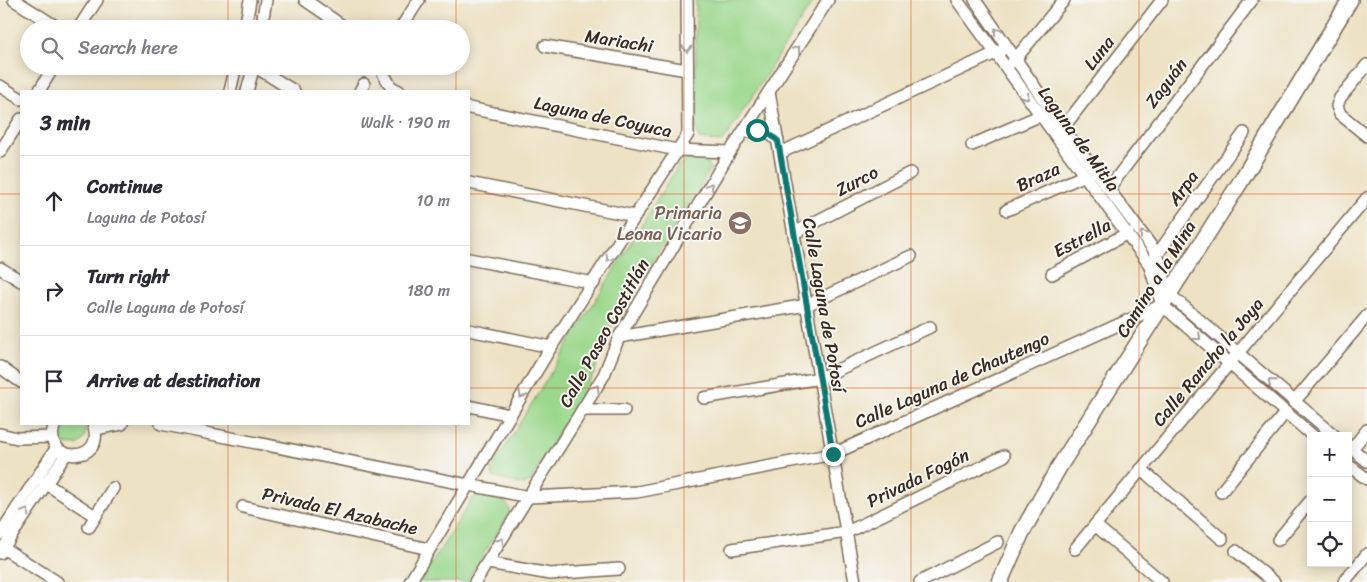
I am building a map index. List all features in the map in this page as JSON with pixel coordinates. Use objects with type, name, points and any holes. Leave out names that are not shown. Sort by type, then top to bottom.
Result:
[{"type":"main road","name":"Camino a la Mina","points":[[1000,582],[1022,532],[1059,467],[1306,76],[1350,0]]},
{"type":"street","points":[[14,0],[46,20]]},
{"type":"street","points":[[84,20],[97,0]]},
{"type":"street","points":[[247,20],[250,0]]},
{"type":"street","points":[[263,20],[266,0]]},
{"type":"street","points":[[305,0],[334,20]]},
{"type":"street","points":[[406,20],[419,0]]},
{"type":"street","name":"Calle Paseo Costitlán","points":[[410,582],[551,347],[594,284],[688,134],[687,0]]},
{"type":"street","name":"Calle Paseo Costitlán","points":[[475,582],[604,375],[619,337],[730,152],[828,0]]},
{"type":"street","name":"Laguna de Mitla","points":[[957,0],[1039,116],[1150,264],[1165,300]]},
{"type":"street","name":"Laguna de Mitla","points":[[975,0],[1063,128],[1157,254],[1165,300]]},
{"type":"street","points":[[1006,68],[1017,59],[1064,0]]},
{"type":"street","name":"Luna","points":[[1063,128],[1162,0]]},
{"type":"street","name":"Zaguán","points":[[1109,188],[1252,0]]},
{"type":"street","name":"Mariachi","points":[[545,46],[687,70]]},
{"type":"street","points":[[744,132],[766,131],[779,147],[996,54],[1008,46]]},
{"type":"street","points":[[1367,66],[1340,98],[1337,106],[1340,114],[1367,136]]},
{"type":"street","points":[[40,90],[49,75]]},
{"type":"street","points":[[230,90],[234,75]]},
{"type":"street","points":[[247,90],[251,75]]},
{"type":"street","points":[[268,75],[292,90]]},
{"type":"street","points":[[385,75],[392,87],[397,90]]},
{"type":"street","points":[[0,86],[20,98]]},
{"type":"street","name":"Calle Laguna de Potosí","points":[[769,92],[855,582]]},
{"type":"street","name":"Laguna de Coyuca","points":[[470,108],[677,150],[730,152]]},
{"type":"street","points":[[972,145],[1039,116]]},
{"type":"street","points":[[0,152],[20,121]]},
{"type":"street","name":"Arpa","points":[[1150,264],[1244,133]]},
{"type":"street","name":"Zurco","points":[[794,233],[910,173]]},
{"type":"street","name":"Braza","points":[[1008,210],[1083,176]]},
{"type":"street","points":[[470,183],[635,216]]},
{"type":"street","name":"Calle Rancho la Joya","points":[[1075,549],[1367,198]]},
{"type":"street","name":"Estrella","points":[[1052,274],[1128,233]]},
{"type":"street","points":[[619,337],[807,305],[911,256]]},
{"type":"street","points":[[470,259],[594,284]]},
{"type":"street","points":[[0,268],[20,276]]},
{"type":"street","points":[[1165,300],[1237,354],[1330,432]]},
{"type":"street","points":[[1165,300],[1229,364],[1307,432]]},
{"type":"street","name":"Calle Laguna de Chautengo","points":[[166,425],[529,498],[637,492],[833,454],[1165,300]]},
{"type":"street","points":[[1294,402],[1367,316]]},
{"type":"street","points":[[704,398],[820,378],[930,327]]},
{"type":"street","points":[[470,330],[551,347]]},
{"type":"street","points":[[0,367],[20,381]]},
{"type":"street","points":[[470,406],[510,415]]},
{"type":"street","points":[[582,410],[624,410]]},
{"type":"street","points":[[1221,492],[1286,413]]},
{"type":"street","points":[[0,534],[55,442],[55,425]]},
{"type":"street","points":[[0,434],[16,438],[55,442],[66,454],[73,456],[86,452],[95,442],[94,426],[108,425]]},
{"type":"street","points":[[1352,446],[1367,430]]},
{"type":"street","points":[[1352,450],[1367,461]]},
{"type":"street","points":[[57,582],[2,551],[45,483],[66,454]]},
{"type":"street","name":"Privada Fogón","points":[[732,549],[847,532],[1004,456]]},
{"type":"street","points":[[1352,468],[1367,479]]},
{"type":"street","points":[[1142,469],[1222,539]]},
{"type":"street","points":[[45,483],[96,516]]},
{"type":"street","points":[[89,527],[113,488]]},
{"type":"street","points":[[1278,540],[1307,505]]},
{"type":"street","name":"Privada El Azabache","points":[[243,507],[430,549]]},
{"type":"street","points":[[1095,524],[1162,582]]},
{"type":"street","points":[[920,582],[998,542]]},
{"type":"street","points":[[1236,551],[1274,582]]},
{"type":"street","points":[[1344,582],[1367,554]]},
{"type":"street","points":[[488,562],[550,574],[619,569]]},
{"type":"green space","points":[[696,0],[814,0],[725,139],[720,142],[699,139],[696,128]]},
{"type":"green space","points":[[698,159],[707,163],[711,169],[612,326],[594,373],[529,483],[524,485],[493,477],[491,470],[678,166],[684,161]]},
{"type":"green space","points":[[57,425],[85,425],[84,439],[77,445],[63,444],[57,439]]},
{"type":"green space","points":[[476,496],[502,500],[506,503],[510,512],[466,582],[420,582],[472,499]]},
{"type":"place","name":"Primaria Leona Vicario","points":[[740,223]]},
{"type":"route","points":[[757,130],[766,131],[778,141],[833,454]]}]
